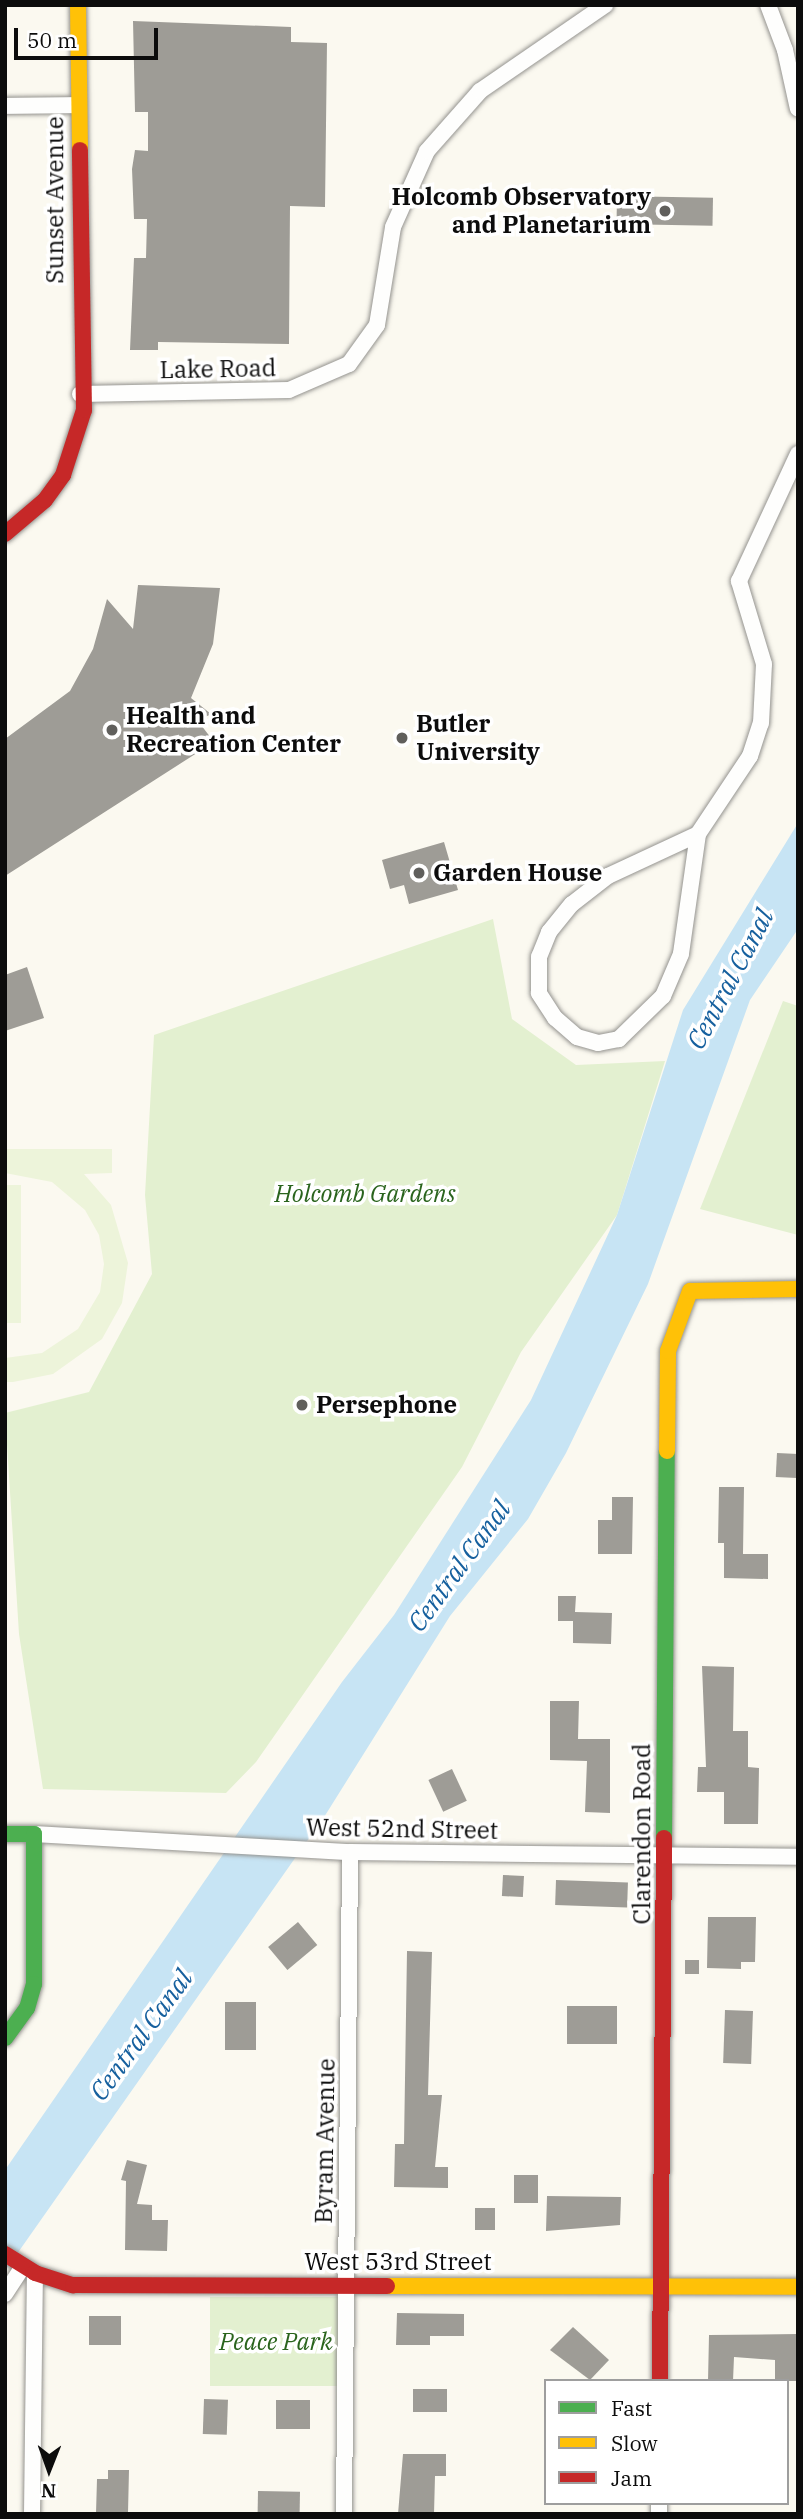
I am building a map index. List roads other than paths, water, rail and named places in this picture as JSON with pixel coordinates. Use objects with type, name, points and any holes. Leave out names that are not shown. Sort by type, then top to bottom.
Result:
[{"type":"street","name":"Sunset Avenue","points":[[5,534],[46,500],[63,475],[80,436],[84,410],[80,394],[78,5]]},
{"type":"street","name":"Lake Road","points":[[80,394],[278,391],[309,384],[349,364],[377,325],[393,227],[427,151],[480,91],[605,5]]},
{"type":"street","points":[[768,5],[785,50],[798,109]]},
{"type":"street","points":[[5,106],[77,105]]},
{"type":"street","name":"Sunset Avenue","points":[[5,520],[51,466],[80,394]]},
{"type":"street","points":[[698,834],[608,876],[572,904],[548,932],[539,957],[539,993],[555,1018],[577,1037],[598,1043],[619,1039],[663,996],[681,954],[698,834],[750,756],[761,723],[764,664],[739,581],[798,454]]},
{"type":"street","name":"Clarendon Road","points":[[660,2379],[668,1351],[690,1291],[798,1289]]},
{"type":"street","name":"West 52nd Street","points":[[5,1834],[209,1842],[350,1852],[798,1857]]},
{"type":"street","points":[[5,2038],[32,1996],[34,1835]]},
{"type":"street","name":"Byram Avenue","points":[[344,2514],[350,1852]]},
{"type":"street","name":"West 53rd Street","points":[[5,2254],[29,2270],[73,2285],[798,2287]]},
{"type":"street","points":[[5,2294],[29,2270]]},
{"type":"street","points":[[29,2270],[29,2511]]},
{"type":"water","name":"Central Canal","points":[[798,823],[798,929],[750,1000],[648,1284],[566,1453],[528,1519],[450,1616],[326,1814],[5,2271],[5,2170],[342,1682],[394,1615],[531,1400],[617,1215],[683,1010]]},
{"type":"place","name":"Holcomb Observatory and Planetarium","points":[[665,211]]},
{"type":"place","name":"Health and Recreation Center","points":[[112,730]]},
{"type":"place","name":"Butler University","points":[[402,738]]},
{"type":"place","name":"Garden House","points":[[419,873]]},
{"type":"place","name":"Persephone","points":[[302,1405]]},
{"type":"park label","name":"Holcomb Gardens","points":[[365,1194]]},
{"type":"park label","name":"Peace Park","points":[[276,2342]]}]
